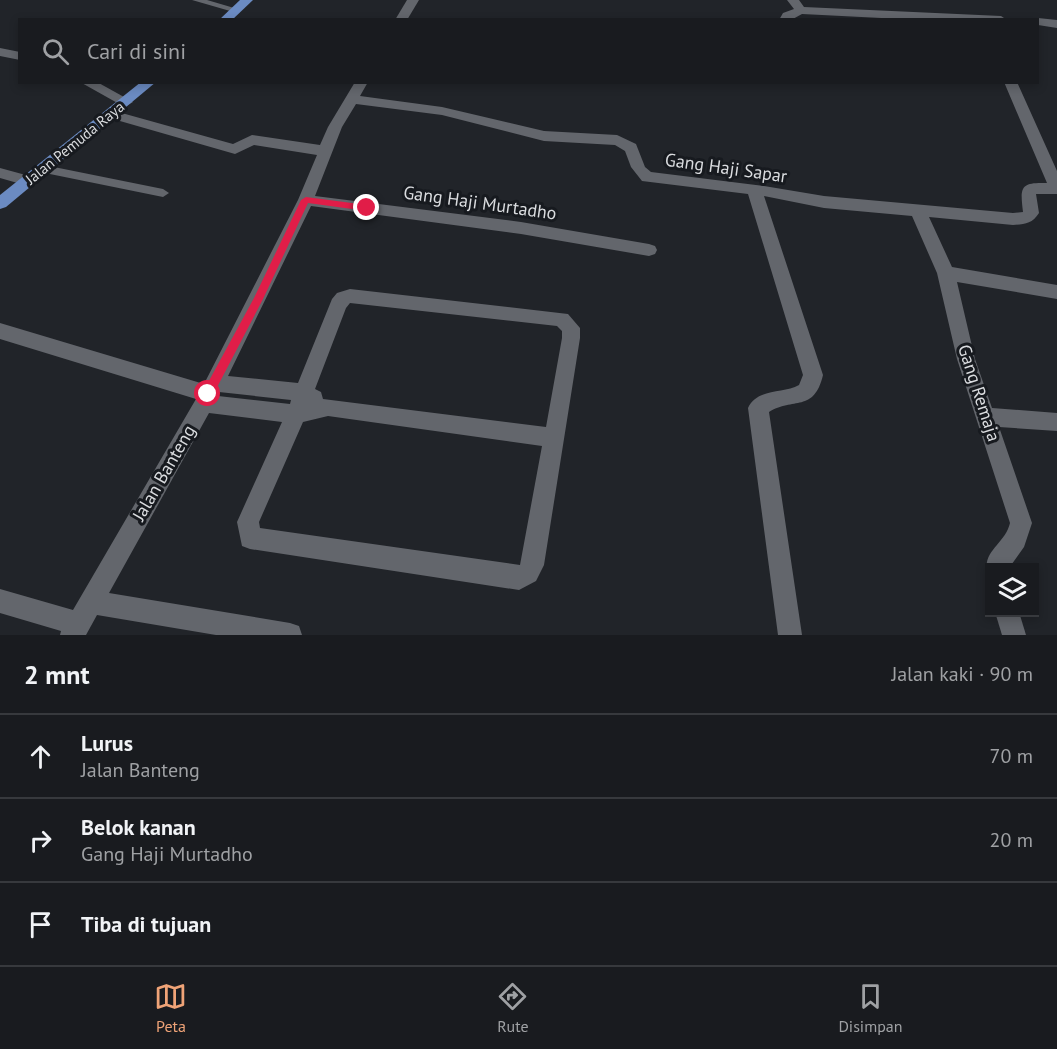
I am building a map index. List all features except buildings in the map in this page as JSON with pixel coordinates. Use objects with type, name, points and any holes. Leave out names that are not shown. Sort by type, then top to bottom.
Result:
[{"type":"main road","points":[[227,18],[247,0]]},
{"type":"main road","name":"Jalan Pemuda Raya","points":[[0,203],[148,84]]},
{"type":"street","points":[[402,18],[413,0]]},
{"type":"street","points":[[793,0],[801,10]]},
{"type":"street","points":[[894,0],[901,14]]},
{"type":"street","points":[[786,18],[787,15],[801,10],[901,14],[935,18]]},
{"type":"street","points":[[1039,22],[1057,24]]},
{"type":"street","points":[[0,52],[18,56]]},
{"type":"street","points":[[90,84],[126,102]]},
{"type":"street","name":"Jalan Banteng","points":[[75,630],[209,393],[306,200],[334,127],[361,84]]},
{"type":"street","points":[[1011,84],[1057,189]]},
{"type":"street","name":"Gang Haji Sapar","points":[[352,99],[442,111],[544,136],[617,140],[628,143],[634,148],[638,169],[647,177],[754,190],[824,202],[919,213],[1027,218],[1031,213],[1028,191],[1034,188],[1057,189]]},
{"type":"street","points":[[111,114],[236,149],[252,140],[325,151]]},
{"type":"street","points":[[0,173],[28,181]]},
{"type":"street","points":[[754,190],[813,375],[813,383],[808,392],[798,397],[764,402],[758,408],[790,635]]},
{"type":"street","name":"Gang Haji Murtadho","points":[[306,200],[578,236],[649,250]]},
{"type":"street","name":"Gang Remaja","points":[[919,213],[946,273],[966,359],[1022,523],[1012,547],[998,559],[998,563]]},
{"type":"street","points":[[946,273],[1057,292]]},
{"type":"street","points":[[350,296],[562,320],[570,328],[572,338],[532,565],[528,573],[519,578],[250,538],[248,522],[296,414],[338,304],[343,298],[350,296]]},
{"type":"street","points":[[0,331],[209,393],[296,414],[328,406]]},
{"type":"street","points":[[209,393],[305,393],[328,406],[555,438]]},
{"type":"street","points":[[986,417],[1057,422]]},
{"type":"street","points":[[0,601],[75,630]]},
{"type":"street","points":[[90,602],[290,635]]},
{"type":"street","points":[[1008,617],[1014,635]]},
{"type":"lane","points":[[196,0],[237,9]]},
{"type":"lane","points":[[44,169],[163,193]]},
{"type":"route","points":[[208,394],[306,200],[367,208]]}]
